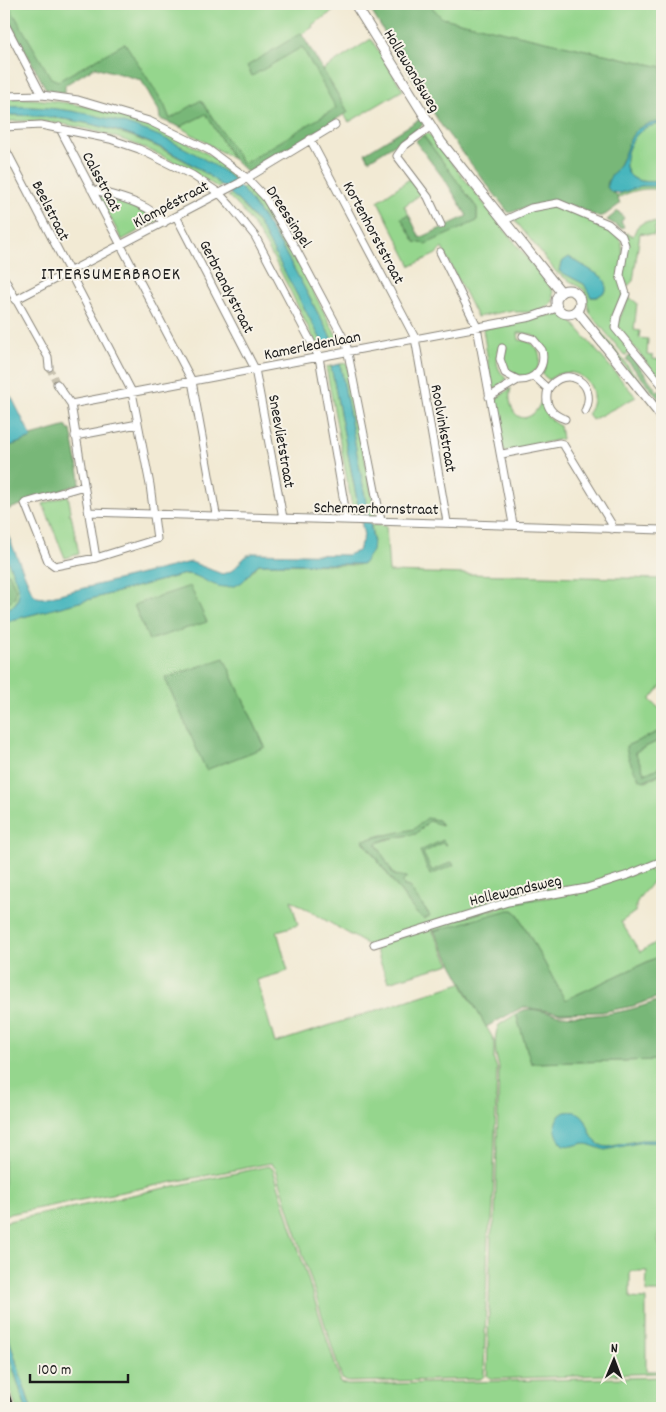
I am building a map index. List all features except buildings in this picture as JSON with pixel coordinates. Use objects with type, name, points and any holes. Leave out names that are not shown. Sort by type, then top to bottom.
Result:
[{"type":"main road","name":"Hollewandsweg","points":[[355,4],[430,126],[456,164],[561,292]]},
{"type":"main road","points":[[570,290],[578,294],[581,303],[577,311],[566,314],[557,308],[556,299],[561,292],[570,290]]},
{"type":"main road","points":[[577,311],[662,417]]},
{"type":"street","points":[[4,22],[42,94]]},
{"type":"street","name":"Dreessingel","points":[[4,96],[42,94],[99,105],[149,121],[193,140],[247,178],[265,197],[284,228],[346,343],[377,521]]},
{"type":"street","points":[[4,126],[21,124],[59,128],[110,139],[139,149],[222,191],[254,236],[319,357],[347,520]]},
{"type":"street","name":"Klompéstraat","points":[[16,300],[239,183],[335,125]]},
{"type":"street","name":"Hollewandsweg","points":[[430,126],[404,146],[396,156],[428,197],[441,225]]},
{"type":"street","name":"Calsstraat","points":[[59,128],[192,380],[216,514]]},
{"type":"street","name":"Kortenhorststraat","points":[[310,139],[415,338]]},
{"type":"street","name":"Beelstraat","points":[[4,146],[132,392],[155,515],[157,538],[96,558]]},
{"type":"street","points":[[91,189],[123,198],[160,217],[164,223]]},
{"type":"street","points":[[503,221],[531,208],[558,203],[604,222],[618,233],[625,245],[620,275],[626,294],[617,316],[615,328],[662,385]]},
{"type":"street","name":"Gerbrandystraat","points":[[176,216],[255,368]]},
{"type":"street","points":[[440,252],[477,326],[489,397],[502,454],[513,524]]},
{"type":"street","points":[[4,278],[48,357],[49,367]]},
{"type":"street","name":"Kamerledenlaan","points":[[71,404],[531,317],[557,308]]},
{"type":"street","points":[[489,397],[518,380],[534,376],[542,367],[543,355],[537,343],[523,336]]},
{"type":"street","name":"Roolvinkstraat","points":[[415,338],[447,522]]},
{"type":"street","points":[[502,348],[500,358],[502,369],[511,378],[518,380]]},
{"type":"street","name":"Sneevlietstraat","points":[[255,368],[283,518]]},
{"type":"street","points":[[534,376],[548,389]]},
{"type":"street","points":[[565,419],[558,417],[549,408],[546,396],[548,389],[561,378],[572,377],[584,384],[589,396],[585,411]]},
{"type":"street","points":[[56,384],[71,404],[96,558],[54,566],[48,561],[24,503],[84,486]]},
{"type":"street","points":[[75,436],[138,424]]},
{"type":"street","points":[[502,454],[559,443],[563,444],[611,523],[612,529]]},
{"type":"street","name":"Schermerhornstraat","points":[[89,512],[155,515],[216,514],[283,518],[662,530]]},
{"type":"street","name":"Hollewandsweg","points":[[374,944],[508,902],[587,888],[628,875],[662,861]]},
{"type":"green space","points":[[4,4],[8,4],[51,78],[58,81],[125,43],[164,104],[170,119],[201,100],[243,164],[336,108],[302,47],[252,76],[247,66],[301,33],[348,112],[248,173],[233,159],[206,114],[180,127],[160,119],[159,111],[141,80],[95,67],[65,85],[65,93],[46,89],[4,12]]},
{"type":"green space","points":[[6,4],[344,4],[312,25],[313,27],[298,37],[343,111],[242,166],[202,104],[171,122],[124,49],[51,88]]},
{"type":"green space","points":[[367,4],[429,4],[442,18],[662,67],[662,122],[648,124],[637,130],[617,169],[607,182],[611,192],[616,194],[620,204],[605,215],[598,217],[574,206],[530,206],[509,213],[441,125]]},
{"type":"green space","points":[[429,4],[662,4],[662,67],[441,18]]},
{"type":"green space","points":[[371,39],[403,90],[349,122],[344,115],[348,112],[323,70]]},
{"type":"green space","points":[[4,98],[36,99],[67,103],[98,109],[128,118],[186,142],[240,175],[233,179],[181,148],[125,124],[65,110],[35,107],[4,107]]},
{"type":"green space","points":[[206,113],[233,159],[180,127]]},
{"type":"green space","points":[[4,115],[63,119],[119,132],[172,154],[198,168],[222,185],[218,188],[171,160],[116,137],[59,123],[4,122]]},
{"type":"green space","points":[[420,119],[423,124],[419,129],[369,160],[365,153]]},
{"type":"green space","points":[[662,124],[662,182],[635,179],[626,168],[625,161],[629,146],[643,129]]},
{"type":"green space","points":[[428,133],[550,287],[553,292],[553,301],[545,308],[530,312],[514,312],[513,310],[477,317],[442,248],[436,254],[411,266],[378,201],[411,178],[421,194],[404,206],[409,215],[402,218],[415,242],[477,221],[477,208],[423,135]]},
{"type":"green space","points":[[423,135],[477,208],[477,221],[426,244],[415,242],[401,218],[409,215],[420,238],[467,216],[447,183],[415,141]]},
{"type":"green space","points":[[247,185],[280,229],[340,342],[334,343],[271,226],[241,189]]},
{"type":"green space","points":[[647,185],[662,186],[662,190],[645,189],[634,191],[618,198],[616,196],[633,188]]},
{"type":"green space","points":[[98,194],[120,201],[160,219],[122,240]]},
{"type":"green space","points":[[232,194],[259,224],[324,345],[318,347],[265,244],[241,209],[228,196]]},
{"type":"green space","points":[[557,205],[612,230],[622,242],[624,294],[613,322],[630,352],[625,356],[590,313],[584,290],[557,273],[514,219],[532,210]],"holes":[[[569,257],[598,275],[606,291],[597,297],[591,297],[584,284],[559,271],[560,265]]]},
{"type":"green space","points":[[618,211],[624,218],[621,222],[624,226],[622,229],[607,220]]},
{"type":"green space","points":[[644,222],[654,222],[662,226],[662,228],[655,227],[654,235],[640,233],[633,281],[628,286],[623,278],[625,236],[627,233],[633,236],[637,227]]},
{"type":"green space","points":[[630,298],[637,303],[634,330],[640,331],[639,338],[648,339],[647,355],[653,356],[653,359],[662,360],[660,369],[662,382],[617,325],[627,300]]},
{"type":"green space","points":[[556,314],[568,317],[636,397],[592,420],[588,413],[593,394],[590,385],[584,378],[568,372],[558,374],[549,380],[542,374],[547,359],[546,352],[539,340],[526,333],[518,333],[519,340],[530,342],[537,348],[540,356],[536,370],[529,375],[519,375],[507,370],[503,358],[507,347],[502,343],[499,348],[497,362],[500,371],[507,379],[496,388],[492,387],[483,329]]},
{"type":"green space","points":[[589,317],[662,407],[662,412],[587,319]]},
{"type":"green space","points":[[633,353],[639,359],[636,362],[658,392],[662,388],[662,403],[626,359]]},
{"type":"green space","points":[[347,363],[376,518],[369,517],[340,364]]},
{"type":"green space","points":[[331,366],[360,517],[354,517],[326,367]]},
{"type":"green space","points":[[511,388],[510,401],[514,412],[523,418],[534,413],[544,395],[543,405],[546,414],[560,426],[562,439],[504,452],[494,403],[497,398]]},
{"type":"green space","points":[[67,426],[68,430],[71,430],[80,479],[79,484],[4,511],[4,448],[32,438],[31,436]]},
{"type":"green space","points":[[68,495],[71,511],[69,514],[71,514],[79,554],[65,558],[43,504]]},
{"type":"green space","points":[[371,525],[386,526],[389,572],[662,579],[662,685],[650,700],[662,711],[662,730],[627,746],[626,749],[639,779],[646,781],[662,773],[662,857],[653,863],[595,884],[553,893],[368,945],[291,900],[298,925],[277,931],[288,971],[257,980],[275,1043],[461,983],[494,1040],[494,1060],[497,1068],[493,1207],[488,1234],[484,1376],[481,1379],[348,1382],[342,1379],[276,1169],[271,1163],[4,1215],[4,622],[185,574],[243,581],[259,564],[359,565],[373,539]],"holes":[[[144,602],[149,640],[134,605]],[[224,659],[265,747],[206,769],[165,678]],[[382,835],[412,835],[400,836],[376,843],[390,870],[401,878],[404,886],[409,887],[429,913],[416,913],[363,841]]]},
{"type":"green space","points":[[4,552],[15,576],[19,593],[13,606],[4,610]]},
{"type":"green space","points":[[9,573],[16,589],[15,598],[4,605],[4,574]]},
{"type":"green space","points":[[190,586],[207,622],[149,640],[134,605]]},
{"type":"green space","points":[[224,658],[265,747],[206,770],[165,678]]},
{"type":"green space","points":[[662,730],[662,739],[635,752],[645,774],[662,766],[662,773],[643,781],[632,766],[626,746]]},
{"type":"green space","points":[[662,739],[662,766],[645,774],[635,752]]},
{"type":"green space","points":[[427,818],[438,820],[442,825],[429,821],[416,834],[386,839],[376,844],[394,875],[407,877],[403,881],[404,886],[409,887],[430,916],[424,919],[416,913],[363,840],[414,829]]},
{"type":"green space","points":[[443,840],[446,845],[442,843],[423,853],[432,871],[452,862],[454,865],[430,875],[420,851]]},
{"type":"green space","points":[[649,869],[655,876],[653,881],[640,897],[636,911],[621,922],[640,952],[662,939],[662,955],[565,1000],[517,913],[513,910],[434,931],[432,927],[506,904],[562,895]]},
{"type":"green space","points":[[513,910],[517,913],[565,1000],[662,955],[662,996],[633,1006],[602,1012],[561,1013],[523,1007],[486,1027],[434,931]]},
{"type":"green space","points":[[431,928],[450,964],[388,982],[374,946]]},
{"type":"green space","points":[[662,999],[662,1060],[531,1063],[516,1014],[531,1009],[560,1015],[599,1015],[625,1011]]},
{"type":"green space","points":[[516,1014],[531,1063],[662,1060],[662,1231],[658,1241],[662,1253],[662,1292],[646,1292],[647,1271],[630,1271],[630,1298],[646,1299],[646,1371],[659,1371],[660,1373],[492,1379],[487,1376],[491,1234],[495,1219],[499,1067],[495,1040],[499,1025]]},
{"type":"green space","points":[[269,1166],[273,1169],[341,1383],[348,1385],[662,1377],[662,1408],[31,1408],[4,1323],[4,1222]]},
{"type":"green space","points":[[4,1340],[26,1408],[16,1408],[4,1369]]},
{"type":"water","points":[[4,107],[57,109],[109,119],[135,127],[184,148],[225,173],[235,181],[250,199],[277,239],[334,343],[324,345],[259,224],[235,197],[207,175],[177,156],[145,141],[110,129],[40,116],[4,115]]},
{"type":"water","points":[[662,122],[644,128],[637,135],[626,155],[626,162],[630,175],[635,179],[662,182],[662,186],[641,186],[621,193],[611,192],[607,187],[608,181],[618,167],[632,136],[642,126]]},
{"type":"water","points":[[569,257],[602,277],[606,283],[606,291],[597,297],[591,297],[584,284],[559,271],[563,261]]},
{"type":"water","points":[[340,364],[373,539],[372,551],[363,564],[259,564],[242,582],[231,587],[223,587],[185,574],[4,622],[4,610],[13,606],[19,594],[18,586],[4,551],[4,526],[32,592],[37,597],[43,598],[191,562],[222,574],[232,571],[244,558],[252,553],[347,555],[358,551],[364,536],[331,366]]},
{"type":"water","points":[[11,396],[32,438],[4,448],[4,398]]},
{"type":"water","points":[[565,1112],[575,1112],[581,1115],[594,1140],[608,1147],[641,1140],[662,1140],[662,1143],[643,1142],[605,1150],[584,1143],[572,1146],[563,1145],[555,1127],[557,1119]]},
{"type":"water","points":[[4,1323],[31,1408],[26,1408],[4,1340]]},
{"type":"tunnel","points":[[49,367],[57,384]]},
{"type":"railway","points":[[4,1380],[13,1408]]},
{"type":"district","name":"ITTERSUMERBROEK","points":[[111,273]]}]
